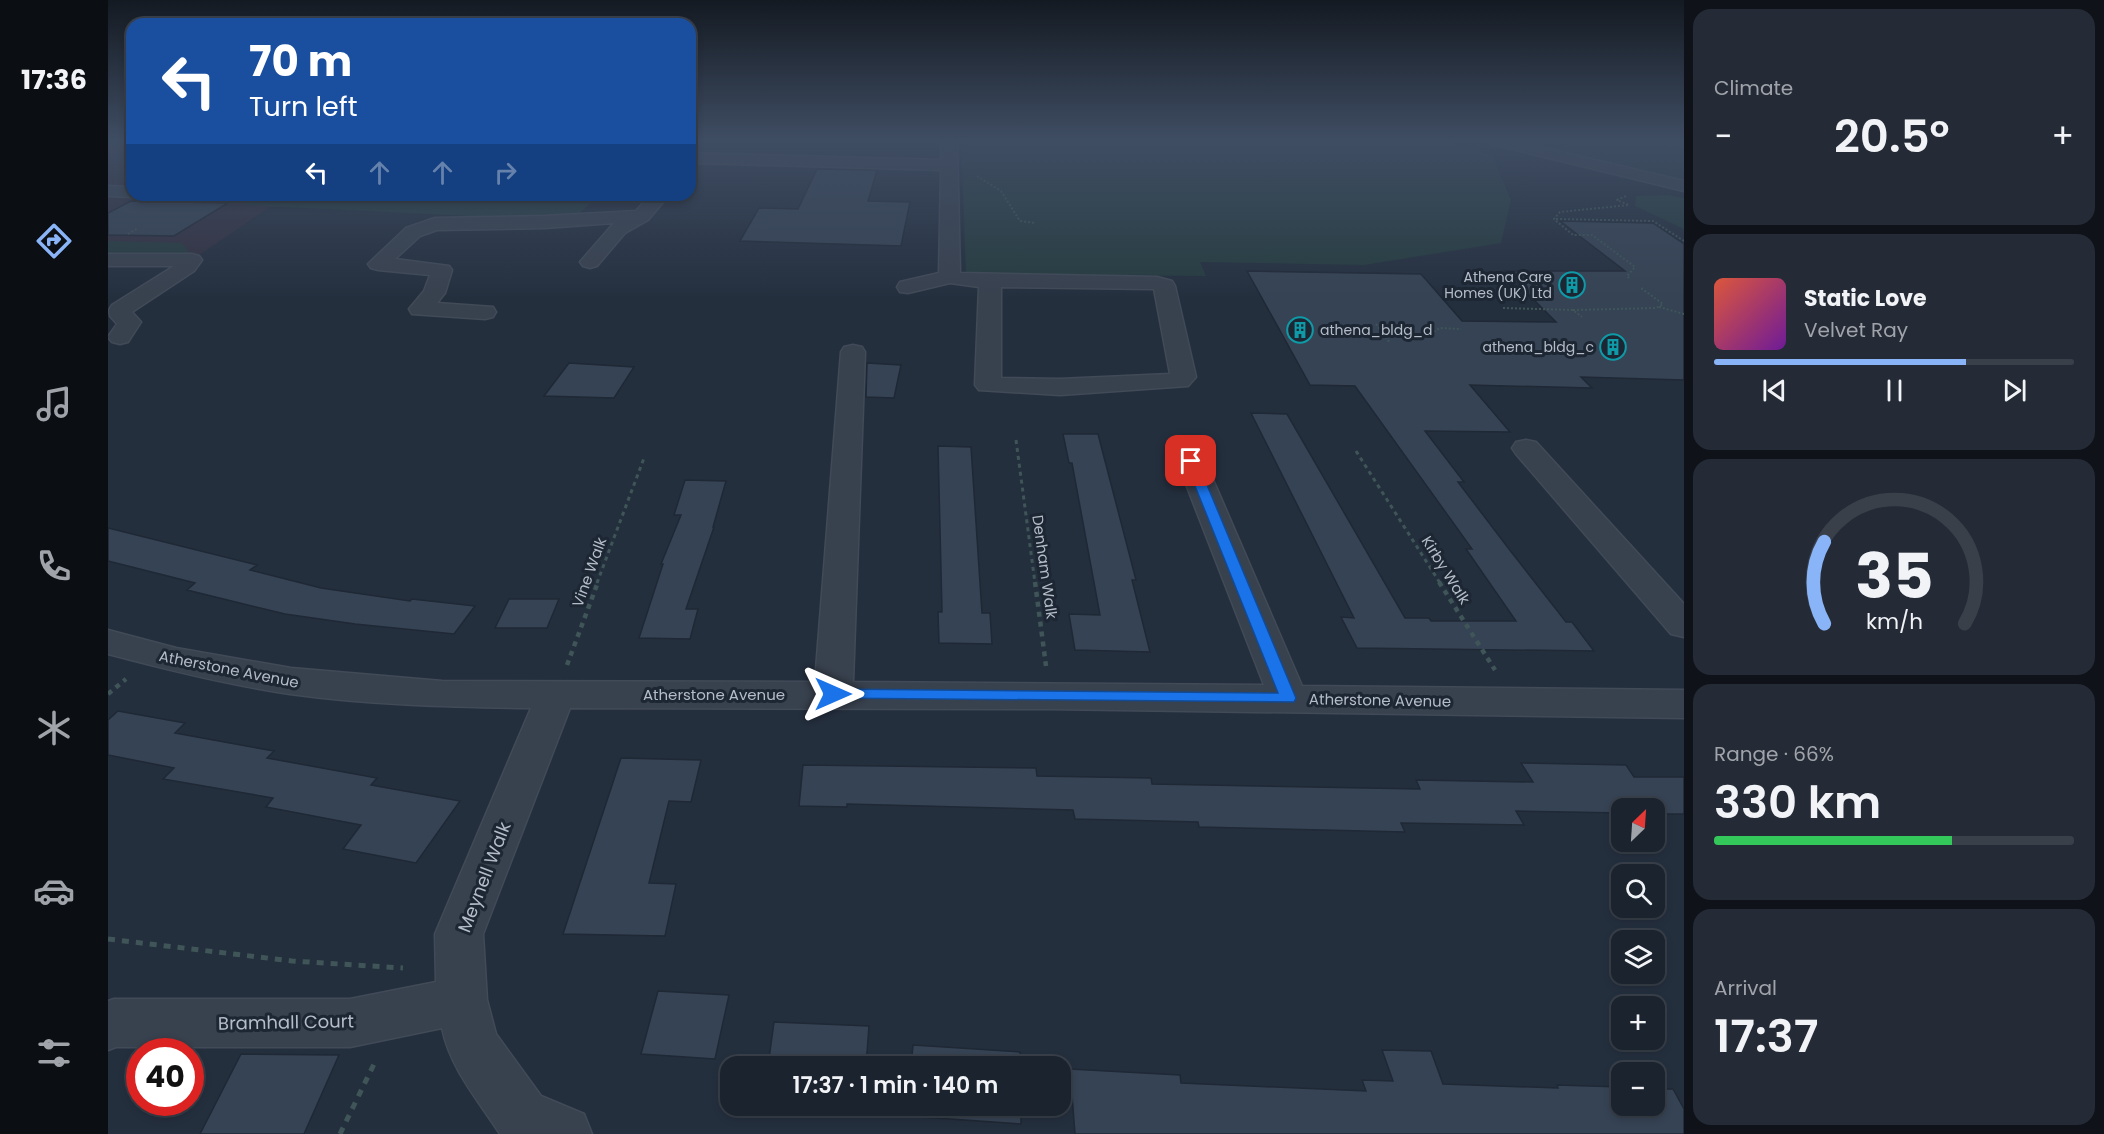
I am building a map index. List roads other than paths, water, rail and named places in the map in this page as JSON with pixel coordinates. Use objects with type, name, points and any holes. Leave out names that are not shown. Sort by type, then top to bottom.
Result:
[{"type":"street","points":[[950,194],[950,277]]},
{"type":"street","points":[[590,262],[618,229],[641,216],[655,201]]},
{"type":"street","points":[[485,312],[420,309],[434,293],[442,270],[378,264],[413,232],[435,224],[545,222],[641,216]]},
{"type":"street","points":[[108,260],[192,260],[187,267],[120,310],[121,316],[130,321],[120,337]]},
{"type":"street","points":[[908,287],[950,277],[990,280],[1157,283],[1164,286],[1183,377],[1179,381],[1122,385],[1060,387],[988,385],[990,280]]},
{"type":"street","points":[[833,694],[853,352]]},
{"type":"street","points":[[1526,448],[1684,626]]},
{"type":"street","points":[[1191,461],[1288,698]]},
{"type":"street","name":"Atherstone Avenue","points":[[108,642],[176,660],[301,682],[442,694],[833,694],[1684,704]]},
{"type":"street","name":"Meynell Walk","points":[[556,694],[459,934],[462,1000],[472,1045],[521,1116],[564,1134]]},
{"type":"street","name":"Bramhall Court","points":[[108,1026],[114,1023],[350,1023],[404,991],[462,1000]]},
{"type":"place","name":"Athena Care Homes (UK) Ltd","points":[[1572,285]]},
{"type":"place","name":"athena_bldg_d","points":[[1300,330]]},
{"type":"place","name":"athena_bldg_c","points":[[1613,347]]}]
